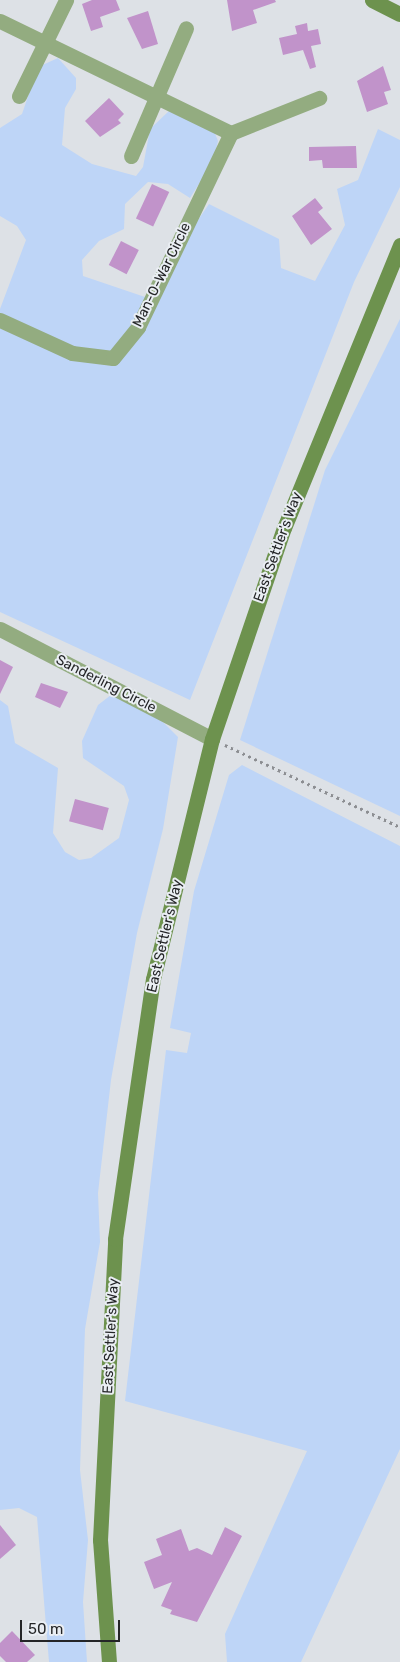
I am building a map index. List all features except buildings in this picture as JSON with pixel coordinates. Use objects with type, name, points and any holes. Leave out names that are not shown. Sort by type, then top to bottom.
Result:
[{"type":"main road","points":[[372,0],[400,14]]},
{"type":"main road","name":"East Settler's Way","points":[[108,1662],[100,1540],[116,1240],[154,979],[212,739],[284,528],[400,245]]},
{"type":"street","points":[[19,96],[48,43],[66,0]]},
{"type":"street","points":[[0,21],[231,133],[319,98]]},
{"type":"street","points":[[131,156],[186,28]]},
{"type":"street","name":"Man-O-War Circle","points":[[0,320],[72,352],[113,358],[138,327],[231,133]]},
{"type":"street","name":"Sanderling Circle","points":[[0,630],[212,739]]},
{"type":"path","points":[[212,739],[400,827]]},
{"type":"shaded area","points":[[58,58],[76,78],[76,89],[65,108],[62,145],[92,164],[136,176],[143,167],[150,129],[170,110],[214,131],[218,141],[213,162],[190,198],[168,184],[148,182],[125,204],[124,229],[99,241],[82,260],[83,276],[145,297],[209,204],[279,239],[281,268],[315,281],[345,225],[337,189],[358,180],[378,129],[400,140],[400,187],[354,282],[190,700],[0,612],[0,309],[26,240],[17,226],[0,216],[0,128],[22,114],[38,67]]},
{"type":"shaded area","points":[[400,319],[400,816],[240,740],[325,470]]},
{"type":"shaded area","points":[[111,695],[161,720],[178,737],[163,829],[137,933],[111,1080],[98,1193],[100,1242],[85,1329],[80,1470],[88,1540],[83,1602],[87,1662],[49,1662],[37,1517],[19,1508],[0,1510],[0,700],[8,706],[15,743],[58,768],[53,833],[65,852],[79,860],[91,858],[119,838],[129,800],[124,786],[83,758],[82,741],[98,705]]},
{"type":"shaded area","points":[[242,765],[400,846],[400,1449],[301,1662],[227,1662],[225,1634],[307,1451],[125,1401],[166,1050],[187,1053],[191,1033],[170,1028],[194,891],[229,775]]}]
